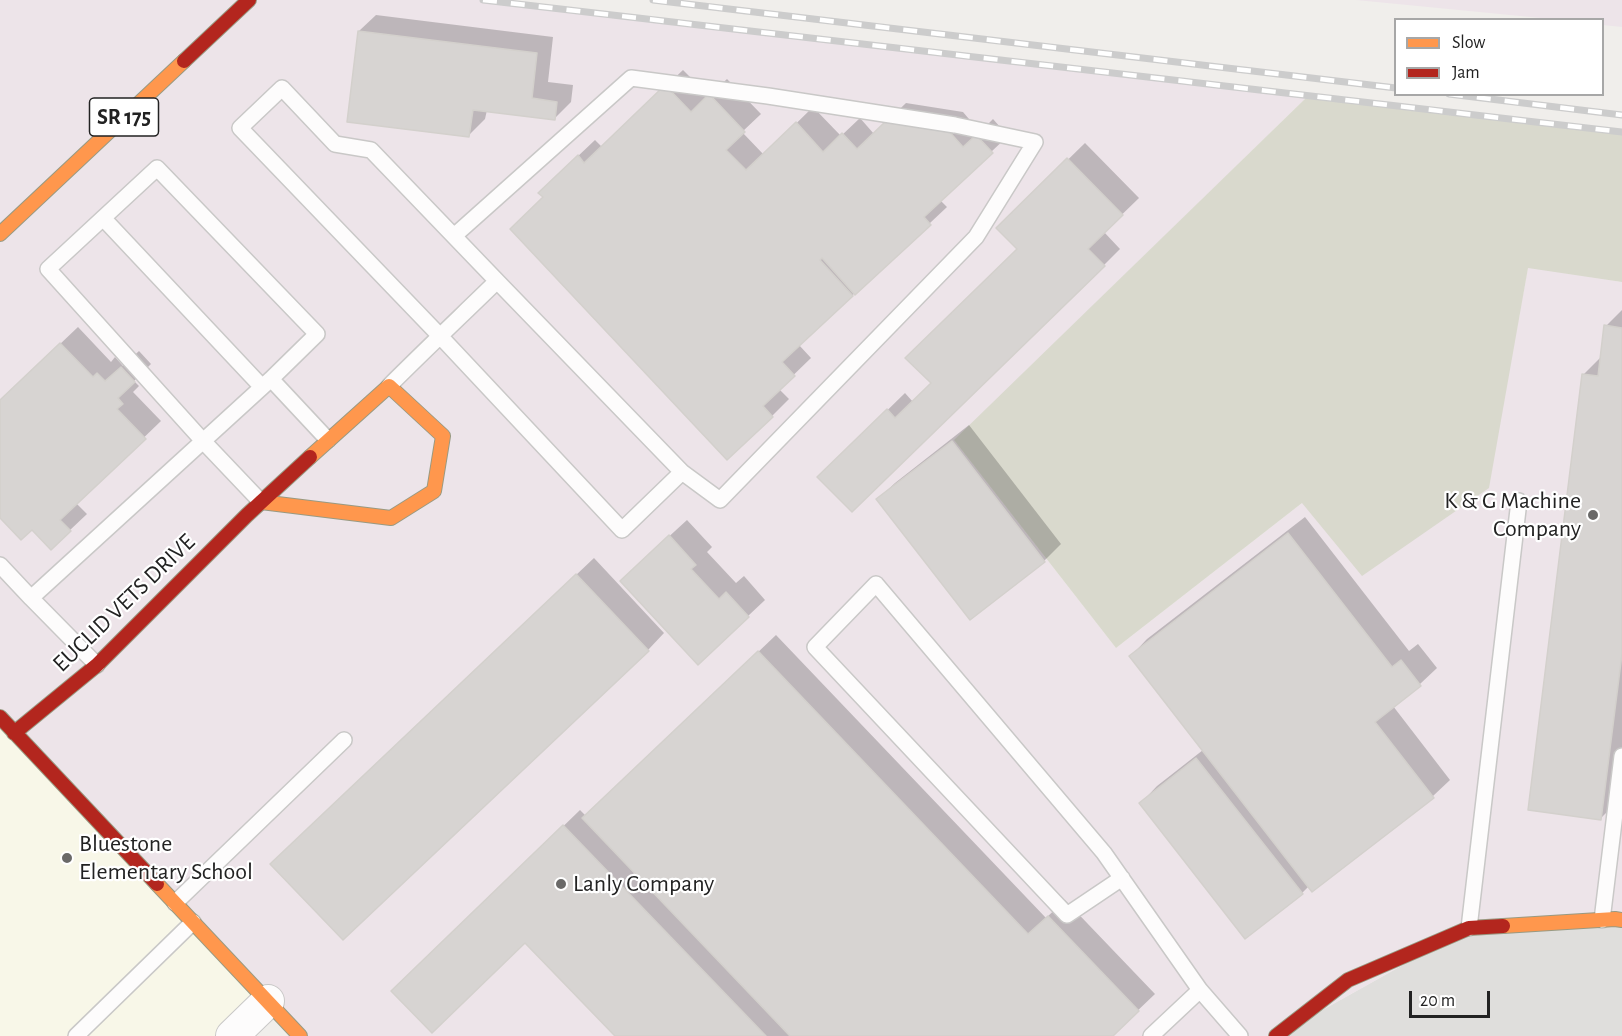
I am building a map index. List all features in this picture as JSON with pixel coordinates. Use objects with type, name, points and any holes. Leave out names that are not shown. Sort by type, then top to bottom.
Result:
[{"type":"street","name":"SR 175","points":[[1,232],[249,0]]},
{"type":"street","name":"EUCLID VETS DRIVE","points":[[14,733],[96,665],[261,502],[389,386]]},
{"type":"street","points":[[261,502],[391,518],[434,491],[443,436],[389,386]]},
{"type":"street","points":[[0,717],[300,1036]]},
{"type":"street","points":[[1275,1036],[1348,980],[1468,928],[1622,920]]},
{"type":"street","points":[[232,1036],[268,1001]]},
{"type":"lane","points":[[454,236],[631,78],[944,123],[1035,142],[976,237],[720,500],[682,472],[497,281],[371,150],[335,144],[282,88],[240,128],[622,530],[682,472]]},
{"type":"lane","points":[[31,598],[202,441],[267,383],[317,334],[157,168],[48,270],[202,441],[261,502]]},
{"type":"lane","points":[[103,218],[267,383],[328,440]]},
{"type":"lane","points":[[389,386],[497,281]]},
{"type":"lane","points":[[1468,928],[1519,501]]},
{"type":"lane","points":[[0,565],[96,665]]},
{"type":"lane","points":[[1122,878],[1067,915],[815,647],[876,584],[1104,853],[1122,878],[1200,990],[1240,1036]]},
{"type":"lane","points":[[175,903],[344,740]]},
{"type":"lane","points":[[1602,920],[1622,756]]},
{"type":"lane","points":[[76,1036],[193,922]]},
{"type":"lane","points":[[1151,1036],[1200,990]]},
{"type":"shaded area","points":[[0,0],[483,0],[1308,96],[955,441],[1116,648],[1302,503],[1488,488],[1528,267],[1622,282],[1622,920],[1469,928],[1276,1036],[300,1036],[0,717]]},
{"type":"shaded area","points":[[1356,0],[1622,0],[1622,27],[1604,25],[1604,18],[1541,18]]},
{"type":"shaded area","points":[[1308,96],[1622,132],[1622,282],[1528,268],[1489,488],[1362,576],[1302,503],[1116,648],[954,440]]},
{"type":"shaded area","name":"Bluestone Elementary School","points":[[0,715],[268,1001],[232,1036],[0,1036]]},
{"type":"shaded area","points":[[1622,920],[1622,1036],[1276,1036],[1469,928]]},
{"type":"building","points":[[358,31],[537,53],[532,98],[557,102],[555,120],[473,110],[469,137],[347,122]]},
{"type":"building","points":[[665,85],[691,112],[709,94],[745,132],[726,150],[746,170],[796,122],[823,152],[842,133],[857,149],[888,119],[946,128],[963,147],[976,135],[993,153],[924,217],[931,225],[855,295],[822,258],[820,260],[853,296],[782,362],[795,376],[763,406],[773,417],[727,460],[510,229],[543,197],[538,193],[578,155],[584,163]]},
{"type":"building","points":[[1067,158],[1123,215],[1088,249],[1105,266],[852,512],[817,477],[887,409],[895,418],[931,383],[905,358],[1017,249],[996,228]]},
{"type":"building","name":"K & G Machine Company","points":[[1604,325],[1622,328],[1622,654],[1601,820],[1528,810],[1582,374],[1598,376]]},
{"type":"building","points":[[60,343],[93,377],[97,373],[105,381],[121,367],[135,382],[118,398],[123,404],[117,409],[146,439],[60,520],[71,531],[51,550],[32,530],[21,540],[0,518],[0,400]]},
{"type":"building","points":[[952,441],[1045,562],[970,620],[876,499]]},
{"type":"building","points":[[1288,533],[1392,667],[1401,660],[1421,686],[1375,722],[1434,798],[1312,892],[1129,656]]},
{"type":"building","points":[[669,535],[696,565],[691,569],[719,599],[726,592],[749,617],[698,665],[620,581]]},
{"type":"building","points":[[576,574],[649,651],[343,940],[270,864]]},
{"type":"building","points":[[758,651],[1028,934],[1048,916],[1139,1011],[1113,1036],[790,1036],[582,818]]},
{"type":"building","points":[[1196,758],[1303,894],[1245,939],[1139,803]]},
{"type":"building","name":"Lanly Company","points":[[563,825],[766,1036],[615,1036],[525,943],[432,1033],[391,991]]},
{"type":"railway","points":[[483,0],[1622,132]]},
{"type":"railway","points":[[653,0],[1394,88]]},
{"type":"railway","points":[[1465,96],[1622,115]]},
{"type":"traffic: slow","points":[[0,234],[184,61]]},
{"type":"traffic: slow","points":[[261,502],[391,518],[434,491],[443,436],[389,386],[310,457]]},
{"type":"traffic: slow","points":[[157,884],[300,1036]]},
{"type":"traffic: slow","points":[[1503,926],[1622,920]]},
{"type":"traffic: jam","points":[[184,61],[249,0]]},
{"type":"traffic: jam","points":[[14,733],[97,665],[247,515],[310,457]]},
{"type":"traffic: jam","points":[[0,717],[157,884]]},
{"type":"traffic: jam","points":[[1276,1036],[1348,980],[1469,928],[1503,926]]},
{"type":"place","name":"K & G Machine Company","points":[[1593,515]]},
{"type":"place","name":"Bluestone Elementary School","points":[[67,858]]},
{"type":"place","name":"Lanly Company","points":[[561,884]]}]
